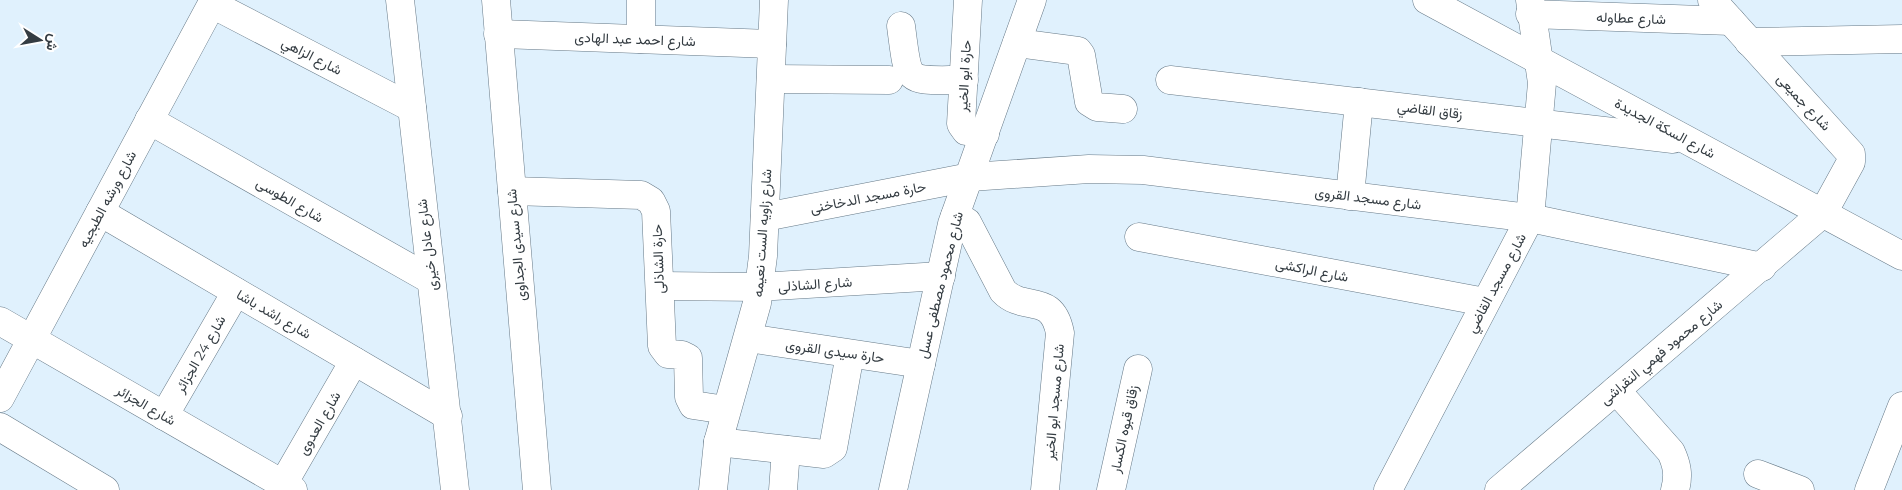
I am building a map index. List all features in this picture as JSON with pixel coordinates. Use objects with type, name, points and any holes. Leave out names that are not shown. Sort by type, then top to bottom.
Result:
[{"type":"street","name":"شارع عادل خيرى","points":[[400,0],[455,490]]},
{"type":"street","name":"شارع سيدى الجداوى","points":[[496,0],[537,490]]},
{"type":"street","points":[[641,0],[641,39]]},
{"type":"street","name":"شارع زاويه الست نعيمه","points":[[713,490],[718,442],[748,338],[759,287],[765,217],[774,0]]},
{"type":"street","name":"حارة ابو الخير","points":[[968,0],[962,127],[969,132],[985,134]]},
{"type":"street","name":"شارع محمود مصطفى عسل","points":[[894,490],[955,216],[1032,0]]},
{"type":"street","name":"شارع السكة الجديدة","points":[[1427,0],[1902,256]]},
{"type":"street","name":"شارع جميعى","points":[[1712,0],[1852,154],[1851,162],[1823,213]]},
{"type":"street","name":"شارع الزاهي","points":[[213,2],[412,108]]},
{"type":"street","name":"شارع ورشه الطبجيه","points":[[0,398],[213,2]]},
{"type":"street","name":"شارع مسجد القاضي","points":[[1388,490],[1530,218],[1542,83],[1530,7]]},
{"type":"street","name":"شارع عطاوله","points":[[1530,7],[1731,21]]},
{"type":"street","points":[[900,26],[906,66],[911,76],[920,80],[964,80]]},
{"type":"street","name":"شارع احمد عبد الهادى","points":[[498,34],[772,44]]},
{"type":"street","points":[[1749,42],[1902,39]]},
{"type":"street","points":[[1017,42],[1078,51],[1081,56],[1089,102],[1097,107],[1122,109]]},
{"type":"street","points":[[771,80],[889,80]]},
{"type":"street","name":"زقاق القاضي","points":[[1170,80],[1689,141]]},
{"type":"street","points":[[1350,196],[1360,102]]},
{"type":"street","name":"شارع الطوسى","points":[[149,120],[431,280]]},
{"type":"street","name":"شارع مسجد القروى","points":[[970,177],[1089,169],[1143,170],[1530,218],[1762,268]]},
{"type":"street","name":"حارة مسجد الدخاخنى","points":[[765,217],[970,177]]},
{"type":"street","name":"حارة الشاذلى","points":[[512,191],[641,195],[652,201],[656,211],[662,346],[668,354],[682,355],[688,358],[689,400],[696,406],[726,410]]},
{"type":"street","name":"شارع راشد باشا","points":[[100,212],[448,416]]},
{"type":"street","name":"شارع محمود فهمي النقراشى","points":[[1499,490],[1762,268],[1823,213]]},
{"type":"street","name":"شارع مسجد ابو الخير","points":[[955,216],[967,222],[1003,291],[1014,301],[1041,304],[1055,316],[1058,324],[1060,333],[1046,490]]},
{"type":"street","name":"شارع الراكشى","points":[[1139,237],[1485,302]]},
{"type":"street","name":"شارع الشاذلى","points":[[660,286],[759,287],[941,276]]},
{"type":"street","name":"شارع 24 الجزائر","points":[[164,416],[236,292]]},
{"type":"street","name":"شارع الجزائر","points":[[0,321],[288,487]]},
{"type":"street","name":"حارة سيدى القروى","points":[[748,338],[921,364]]},
{"type":"street","points":[[718,442],[824,454],[831,451],[850,354]]},
{"type":"street","name":"شارع العدوى","points":[[288,487],[354,361]]},
{"type":"street","name":"زقاق قبوه الكسار","points":[[1111,490],[1138,368]]},
{"type":"street","points":[[1616,390],[1671,452],[1678,476],[1674,490]]},
{"type":"street","points":[[1869,490],[1902,406]]},
{"type":"street","points":[[0,427],[105,490]]},
{"type":"street","points":[[783,490],[786,450]]},
{"type":"street","points":[[1758,474],[1800,490]]}]
